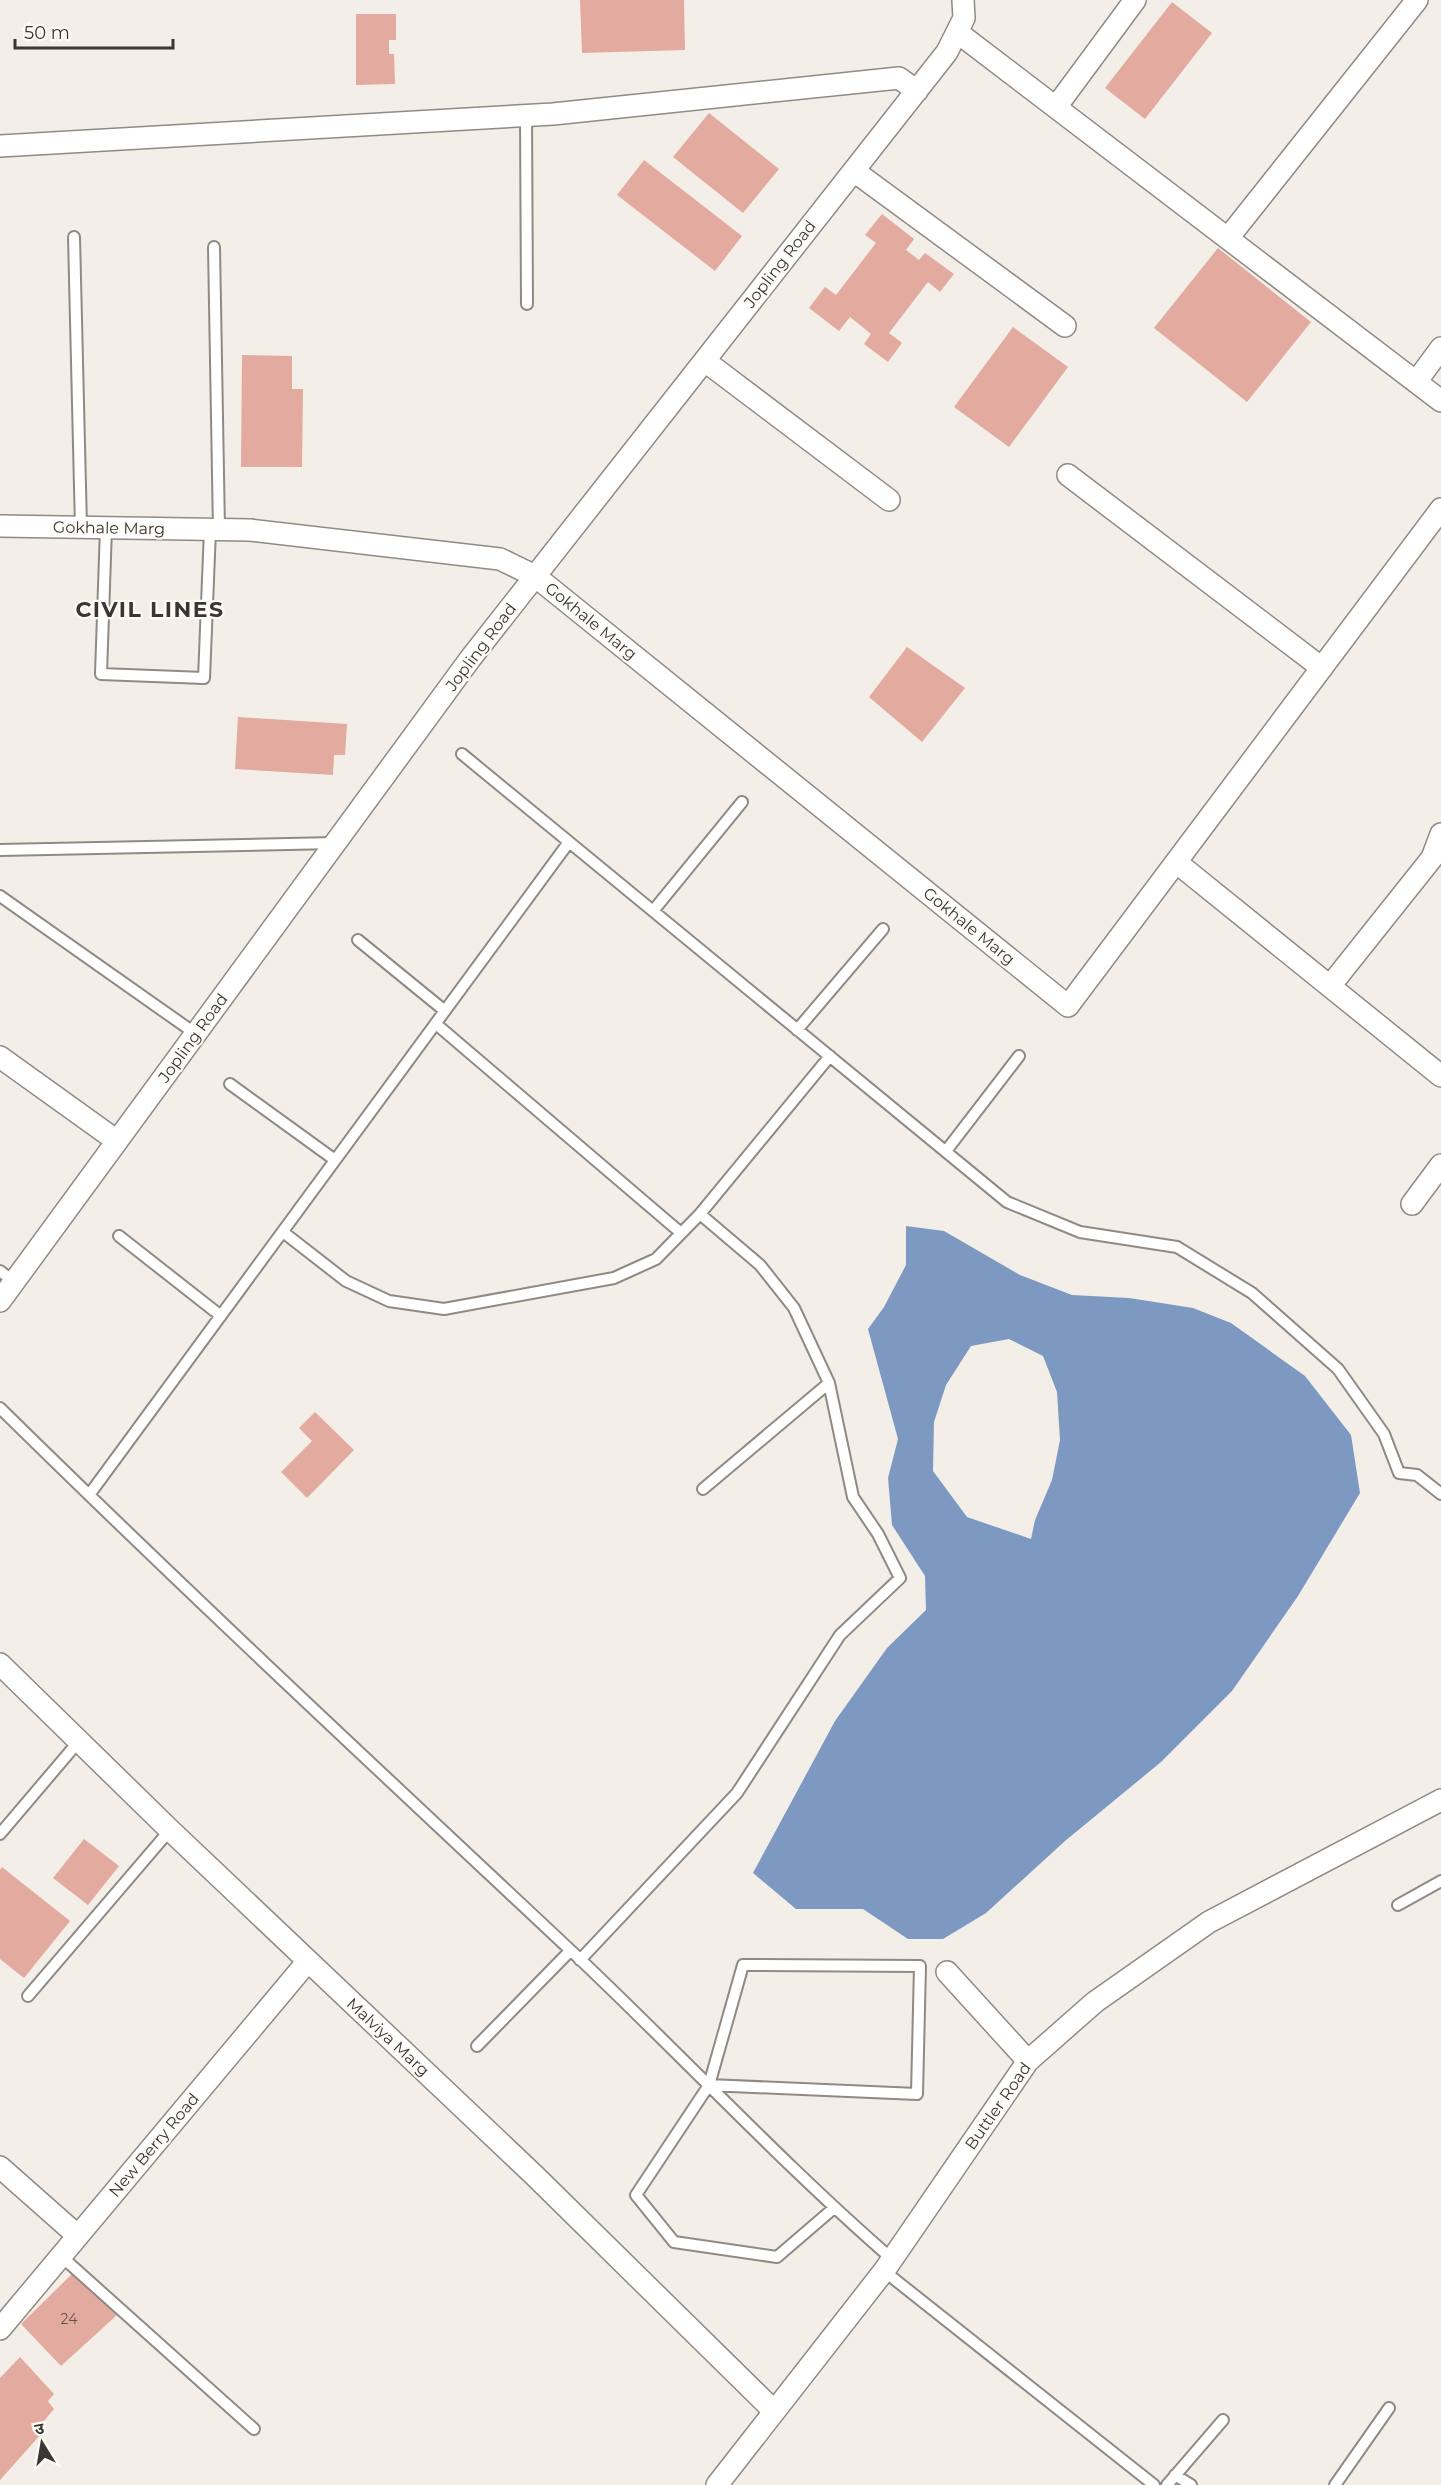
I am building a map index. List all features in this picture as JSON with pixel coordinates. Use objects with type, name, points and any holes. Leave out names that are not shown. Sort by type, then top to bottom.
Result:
[{"type":"street","name":"Jopling Road","points":[[0,1301],[7,1277],[117,1141],[470,659],[947,52],[964,18],[963,0]]},
{"type":"street","points":[[1056,107],[1135,0]]},
{"type":"street","points":[[1228,238],[1417,0]]},
{"type":"street","points":[[957,32],[1441,401]]},
{"type":"street","points":[[0,146],[526,115],[899,78],[917,91]]},
{"type":"street","points":[[854,171],[1065,326]]},
{"type":"street","points":[[1416,382],[1441,348]]},
{"type":"street","points":[[705,361],[889,500]]},
{"type":"street","points":[[1068,475],[1322,668]]},
{"type":"street","points":[[1441,509],[1176,862],[1441,1076]]},
{"type":"street","name":"Gokhale Marg","points":[[0,526],[273,533],[500,559],[535,576],[1068,1006],[1176,862]]},
{"type":"street","points":[[1330,986],[1432,858],[1441,834]]},
{"type":"street","points":[[0,1057],[117,1141]]},
{"type":"street","points":[[1412,1204],[1441,1165]]},
{"type":"street","name":"Malviya Marg","points":[[0,1664],[170,1830],[534,2175],[774,2411]]},
{"type":"street","name":"Buttler Road","points":[[717,2485],[888,2265],[1028,2061],[1095,2002],[1209,1922],[1441,1800]]},
{"type":"street","name":"New Berry Road","points":[[0,2329],[308,1961]]},
{"type":"street","points":[[947,1972],[1028,2061]]},
{"type":"street","points":[[0,2168],[78,2236]]},
{"type":"lane","points":[[526,115],[527,304]]},
{"type":"lane","points":[[74,237],[81,528]]},
{"type":"lane","points":[[106,528],[101,674],[204,678],[214,530],[214,247]]},
{"type":"lane","points":[[462,754],[1006,1202],[1080,1232],[1178,1247],[1252,1293],[1338,1369],[1384,1434],[1399,1473],[1417,1475],[1441,1494]]},
{"type":"lane","points":[[653,911],[742,802]]},
{"type":"lane","points":[[89,1496],[569,842]]},
{"type":"lane","points":[[0,850],[335,843]]},
{"type":"lane","points":[[0,896],[196,1034]]},
{"type":"lane","points":[[797,1030],[883,929]]},
{"type":"lane","points":[[358,940],[445,1011]]},
{"type":"lane","points":[[436,1024],[681,1233]]},
{"type":"lane","points":[[283,1232],[346,1281],[389,1301],[444,1309],[614,1278],[656,1259],[700,1214],[830,1056]]},
{"type":"lane","points":[[946,1152],[1019,1056]]},
{"type":"lane","points":[[230,1084],[335,1160]]},
{"type":"lane","points":[[580,1960],[737,1793],[840,1635],[900,1578],[878,1534],[853,1497],[829,1383],[794,1308],[760,1265],[700,1214]]},
{"type":"lane","points":[[119,1236],[221,1316]]},
{"type":"lane","points":[[703,1489],[829,1383]]},
{"type":"lane","points":[[0,1408],[89,1496],[580,1960],[834,2208],[888,2265],[1154,2485]]},
{"type":"lane","points":[[0,1834],[79,1741]]},
{"type":"lane","points":[[28,1996],[170,1830]]},
{"type":"lane","points":[[1398,1905],[1441,1881]]},
{"type":"lane","points":[[477,2046],[570,1951]]},
{"type":"lane","points":[[709,2085],[917,2094],[920,1966],[743,1965],[709,2085],[636,2195],[674,2242],[777,2257],[834,2208]]},
{"type":"lane","points":[[61,2256],[254,2429]]},
{"type":"lane","points":[[1335,2485],[1389,2408]]},
{"type":"lane","points":[[1167,2485],[1223,2420]]},
{"type":"lane","points":[[1175,2475],[1191,2485]]},
{"type":"water","points":[[906,1226],[944,1231],[1020,1275],[1072,1295],[1129,1298],[1193,1308],[1231,1323],[1305,1376],[1351,1435],[1360,1493],[1298,1596],[1232,1691],[1161,1762],[1065,1841],[986,1913],[943,1939],[908,1939],[863,1909],[796,1909],[753,1873],[835,1721],[887,1648],[926,1610],[925,1576],[892,1525],[888,1478],[898,1439],[868,1329],[884,1307],[906,1265]],"holes":[[[1009,1339],[1043,1356],[1057,1392],[1060,1440],[1052,1480],[1035,1520],[1031,1539],[967,1517],[933,1471],[934,1422],[946,1385],[971,1346]]]},
{"type":"building","points":[[580,0],[684,0],[685,50],[582,53]]},
{"type":"building","points":[[1172,2],[1212,33],[1145,119],[1105,88]]},
{"type":"building","points":[[356,14],[396,14],[396,40],[389,40],[389,54],[394,54],[395,84],[356,85]]},
{"type":"building","points":[[709,113],[779,169],[743,213],[673,157]]},
{"type":"building","points":[[644,160],[742,236],[715,271],[617,195]]},
{"type":"building","points":[[882,214],[914,239],[906,250],[919,260],[925,253],[954,274],[940,292],[928,282],[889,333],[902,343],[888,362],[864,344],[871,334],[850,317],[839,331],[809,308],[825,287],[836,295],[876,243],[865,235]]},
{"type":"building","points":[[1218,248],[1311,322],[1247,402],[1154,328]]},
{"type":"building","points":[[1013,327],[1068,367],[1009,447],[954,407]]},
{"type":"building","points":[[242,355],[292,356],[292,389],[303,389],[302,467],[241,467]]},
{"type":"building","points":[[907,647],[965,688],[922,742],[869,697]]},
{"type":"building","points":[[238,717],[347,724],[345,755],[334,755],[333,775],[235,769]]},
{"type":"building","points":[[315,1412],[354,1450],[307,1498],[281,1472],[312,1441],[299,1428]]},
{"type":"building","points":[[84,1839],[119,1866],[88,1905],[53,1878]]},
{"type":"building","points":[[2,1867],[70,1921],[24,1978],[0,1959],[0,1870]]},
{"type":"building","points":[[73,2273],[117,2315],[61,2366],[21,2324]]},
{"type":"building","points":[[20,2357],[54,2394],[48,2401],[54,2409],[38,2428],[42,2433],[0,2480],[0,2378]]},
{"type":"district","name":"CIVIL LINES","points":[[150,609]]}]
